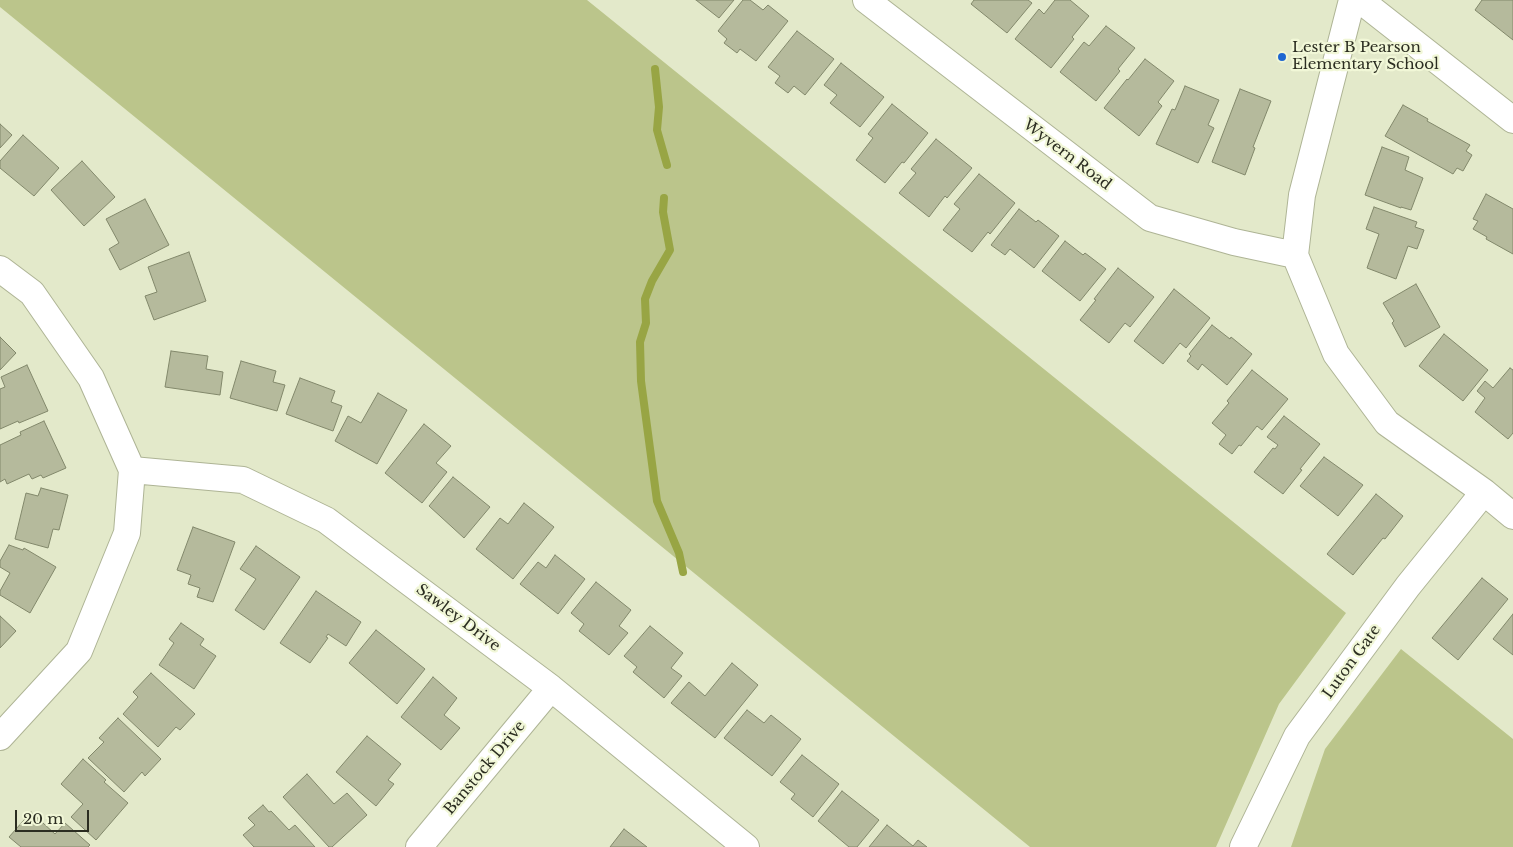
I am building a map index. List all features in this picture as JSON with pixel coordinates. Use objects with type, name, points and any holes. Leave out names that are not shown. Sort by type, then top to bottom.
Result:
[{"type":"street","name":"Wyvern Road","points":[[866,0],[1150,218],[1234,242],[1296,255]]},
{"type":"street","points":[[1352,0],[1302,195],[1296,255],[1336,354],[1387,423],[1484,492],[1513,516]]},
{"type":"street","points":[[1360,0],[1513,120]]},
{"type":"street","points":[[0,269],[32,293],[92,378],[132,470],[127,533],[79,651],[3,730]]},
{"type":"street","name":"Sawley Drive","points":[[132,470],[243,480],[326,520],[551,688],[746,847]]},
{"type":"street","name":"Luton Gate","points":[[1243,847],[1297,736],[1408,586],[1484,492]]},
{"type":"street","name":"Banstock Drive","points":[[419,847],[551,688]]},
{"type":"green space","points":[[0,0],[587,0],[1346,613],[1279,704],[1216,847],[1030,847],[0,7]]},
{"type":"green space","points":[[1401,649],[1513,739],[1513,847],[1291,847],[1325,749]]},
{"type":"building","points":[[696,0],[734,0],[719,18]]},
{"type":"building","points":[[743,0],[750,0],[763,10],[768,5],[788,21],[756,61],[740,49],[737,53],[724,43],[727,39],[718,31]]},
{"type":"building","points":[[974,0],[1028,0],[1032,3],[1007,33],[971,4]]},
{"type":"building","points":[[1055,0],[1070,0],[1089,16],[1051,68],[1015,39],[1039,9],[1044,14]]},
{"type":"building","points":[[1482,0],[1513,0],[1513,40],[1475,10]]},
{"type":"building","points":[[1106,26],[1135,48],[1118,69],[1120,71],[1096,101],[1060,72],[1084,42],[1089,46]]},
{"type":"building","points":[[797,31],[834,59],[805,95],[794,86],[788,93],[775,83],[780,76],[768,67]]},
{"type":"building","points":[[1145,59],[1174,81],[1158,102],[1162,106],[1139,136],[1104,108]]},
{"type":"building","points":[[841,63],[884,97],[860,127],[830,103],[837,95],[824,85]]},
{"type":"building","points":[[1185,86],[1219,100],[1208,125],[1214,128],[1198,163],[1156,144],[1172,109],[1175,110]]},
{"type":"building","points":[[1240,89],[1271,101],[1253,147],[1255,148],[1245,175],[1212,162]]},
{"type":"building","points":[[892,104],[928,133],[885,183],[856,160],[873,138],[868,134]]},
{"type":"building","points":[[1403,105],[1470,145],[1466,151],[1472,155],[1463,171],[1457,168],[1453,174],[1385,136]]},
{"type":"building","points":[[0,124],[12,135],[0,148]]},
{"type":"building","points":[[23,135],[59,168],[34,196],[0,168],[0,161]]},
{"type":"building","points":[[936,139],[972,168],[947,198],[945,196],[929,217],[899,193],[916,173],[911,169]]},
{"type":"building","points":[[1382,147],[1409,157],[1405,170],[1423,178],[1411,210],[1365,195]]},
{"type":"building","points":[[82,161],[115,197],[84,226],[51,190]]},
{"type":"building","points":[[979,174],[1015,203],[990,234],[988,232],[972,252],[943,230],[960,209],[954,204]]},
{"type":"building","points":[[1486,194],[1513,209],[1513,254],[1486,239],[1487,237],[1473,229],[1478,221],[1473,219]]},
{"type":"building","points":[[145,199],[169,245],[120,270],[109,249],[119,243],[106,219]]},
{"type":"building","points":[[1374,207],[1417,222],[1415,227],[1424,230],[1417,249],[1408,246],[1396,279],[1367,268],[1379,234],[1366,229]]},
{"type":"building","points":[[1019,209],[1036,222],[1038,220],[1059,236],[1034,268],[1010,249],[1005,255],[991,245]]},
{"type":"building","points":[[1065,241],[1106,269],[1080,301],[1042,271]]},
{"type":"building","points":[[189,252],[206,301],[154,320],[145,296],[157,292],[148,267]]},
{"type":"building","points":[[1118,268],[1154,297],[1130,327],[1125,323],[1109,343],[1080,320]]},
{"type":"building","points":[[1416,284],[1440,327],[1405,347],[1392,323],[1394,321],[1383,303]]},
{"type":"building","points":[[1174,289],[1210,318],[1186,348],[1180,343],[1163,364],[1134,341]]},
{"type":"building","points":[[1212,325],[1252,354],[1227,385],[1202,364],[1198,370],[1187,361],[1191,356],[1189,354]]},
{"type":"building","points":[[1444,334],[1488,370],[1463,401],[1419,366]]},
{"type":"building","points":[[0,337],[16,353],[0,370]]},
{"type":"building","points":[[171,351],[208,356],[206,369],[223,372],[220,395],[165,387]]},
{"type":"building","points":[[241,361],[276,371],[273,382],[285,385],[277,411],[230,398]]},
{"type":"building","points":[[27,365],[48,411],[0,429],[0,389],[5,387],[1,377]]},
{"type":"building","points":[[1510,368],[1513,370],[1513,433],[1508,439],[1475,412],[1485,398],[1477,391],[1485,381],[1493,388]]},
{"type":"building","points":[[1252,370],[1288,399],[1262,430],[1257,426],[1232,454],[1219,444],[1226,435],[1212,423],[1229,403],[1227,401]]},
{"type":"building","points":[[300,378],[335,391],[331,402],[342,406],[333,431],[286,414]]},
{"type":"building","points":[[378,393],[407,410],[377,464],[335,441],[348,416],[361,423]]},
{"type":"building","points":[[1284,416],[1320,444],[1283,494],[1254,472],[1273,448],[1275,449],[1278,445],[1267,437]]},
{"type":"building","points":[[44,421],[66,468],[43,478],[41,475],[32,479],[29,474],[7,484],[5,479],[0,482],[0,445],[21,435],[20,432]]},
{"type":"building","points":[[424,424],[451,446],[436,463],[447,472],[422,503],[385,473]]},
{"type":"building","points":[[1324,457],[1363,485],[1338,516],[1300,486]]},
{"type":"building","points":[[453,477],[490,507],[464,538],[429,506]]},
{"type":"building","points":[[41,488],[68,495],[59,530],[53,529],[48,548],[15,539],[26,493],[38,496]]},
{"type":"building","points":[[1376,494],[1403,516],[1353,575],[1327,554]]},
{"type":"building","points":[[524,503],[554,527],[513,579],[476,549],[500,518],[508,524]]},
{"type":"building","points":[[193,527],[235,542],[213,602],[197,597],[200,588],[188,584],[191,575],[177,570]]},
{"type":"building","points":[[9,545],[23,550],[24,548],[56,567],[30,613],[0,595],[0,591],[10,573],[0,567],[0,561]]},
{"type":"building","points":[[256,546],[300,577],[264,630],[235,610],[256,579],[240,569]]},
{"type":"building","points":[[555,555],[585,579],[558,614],[520,584],[538,562],[546,568]]},
{"type":"building","points":[[1482,578],[1508,599],[1458,660],[1432,638]]},
{"type":"building","points":[[596,582],[631,610],[619,626],[628,633],[609,655],[579,631],[584,624],[571,613]]},
{"type":"building","points":[[316,591],[361,622],[346,646],[328,634],[326,637],[328,638],[310,663],[280,643]]},
{"type":"building","points":[[1513,614],[1513,655],[1493,639]]},
{"type":"building","points":[[0,616],[16,631],[0,648]]},
{"type":"building","points":[[181,623],[204,639],[200,645],[216,656],[194,689],[159,665],[174,643],[169,639]]},
{"type":"building","points":[[650,626],[683,653],[671,668],[682,676],[664,698],[633,672],[637,667],[624,656]]},
{"type":"building","points":[[376,630],[425,669],[397,704],[349,663]]},
{"type":"building","points":[[732,663],[758,685],[715,738],[671,703],[689,682],[705,696]]},
{"type":"building","points":[[151,673],[195,714],[180,730],[176,727],[158,747],[123,714],[138,697],[133,692]]},
{"type":"building","points":[[433,677],[457,698],[444,715],[460,728],[441,750],[401,717]]},
{"type":"building","points":[[747,710],[764,723],[771,715],[801,739],[772,776],[724,738]]},
{"type":"building","points":[[118,718],[161,759],[145,776],[142,772],[124,792],[88,758],[104,742],[99,738]]},
{"type":"building","points":[[367,736],[401,764],[388,780],[394,784],[376,806],[336,772]]},
{"type":"building","points":[[802,755],[839,784],[813,817],[791,799],[795,794],[780,782]]},
{"type":"building","points":[[83,759],[106,780],[104,782],[128,803],[96,840],[71,817],[83,804],[61,784]]},
{"type":"building","points":[[307,774],[334,804],[347,793],[367,815],[332,847],[329,847],[283,797]]},
{"type":"building","points":[[842,791],[879,820],[857,847],[849,847],[818,821]]},
{"type":"building","points":[[263,805],[289,830],[295,825],[315,847],[254,847],[243,835],[255,825],[248,818]]},
{"type":"building","points":[[31,812],[55,834],[65,823],[90,845],[88,847],[21,847],[9,837]]},
{"type":"building","points":[[887,825],[913,846],[918,840],[927,847],[869,847]]},
{"type":"building","points":[[624,829],[647,847],[610,847]]},
{"type":"waterway","points":[[655,69],[659,107],[657,130],[667,165]]},
{"type":"waterway","points":[[664,198],[663,212],[670,250],[652,281],[645,299],[646,323],[640,342],[641,381],[657,501],[679,553],[683,572]]},
{"type":"place","name":"Lester B Pearson Elementary School","points":[[1282,57]]}]
